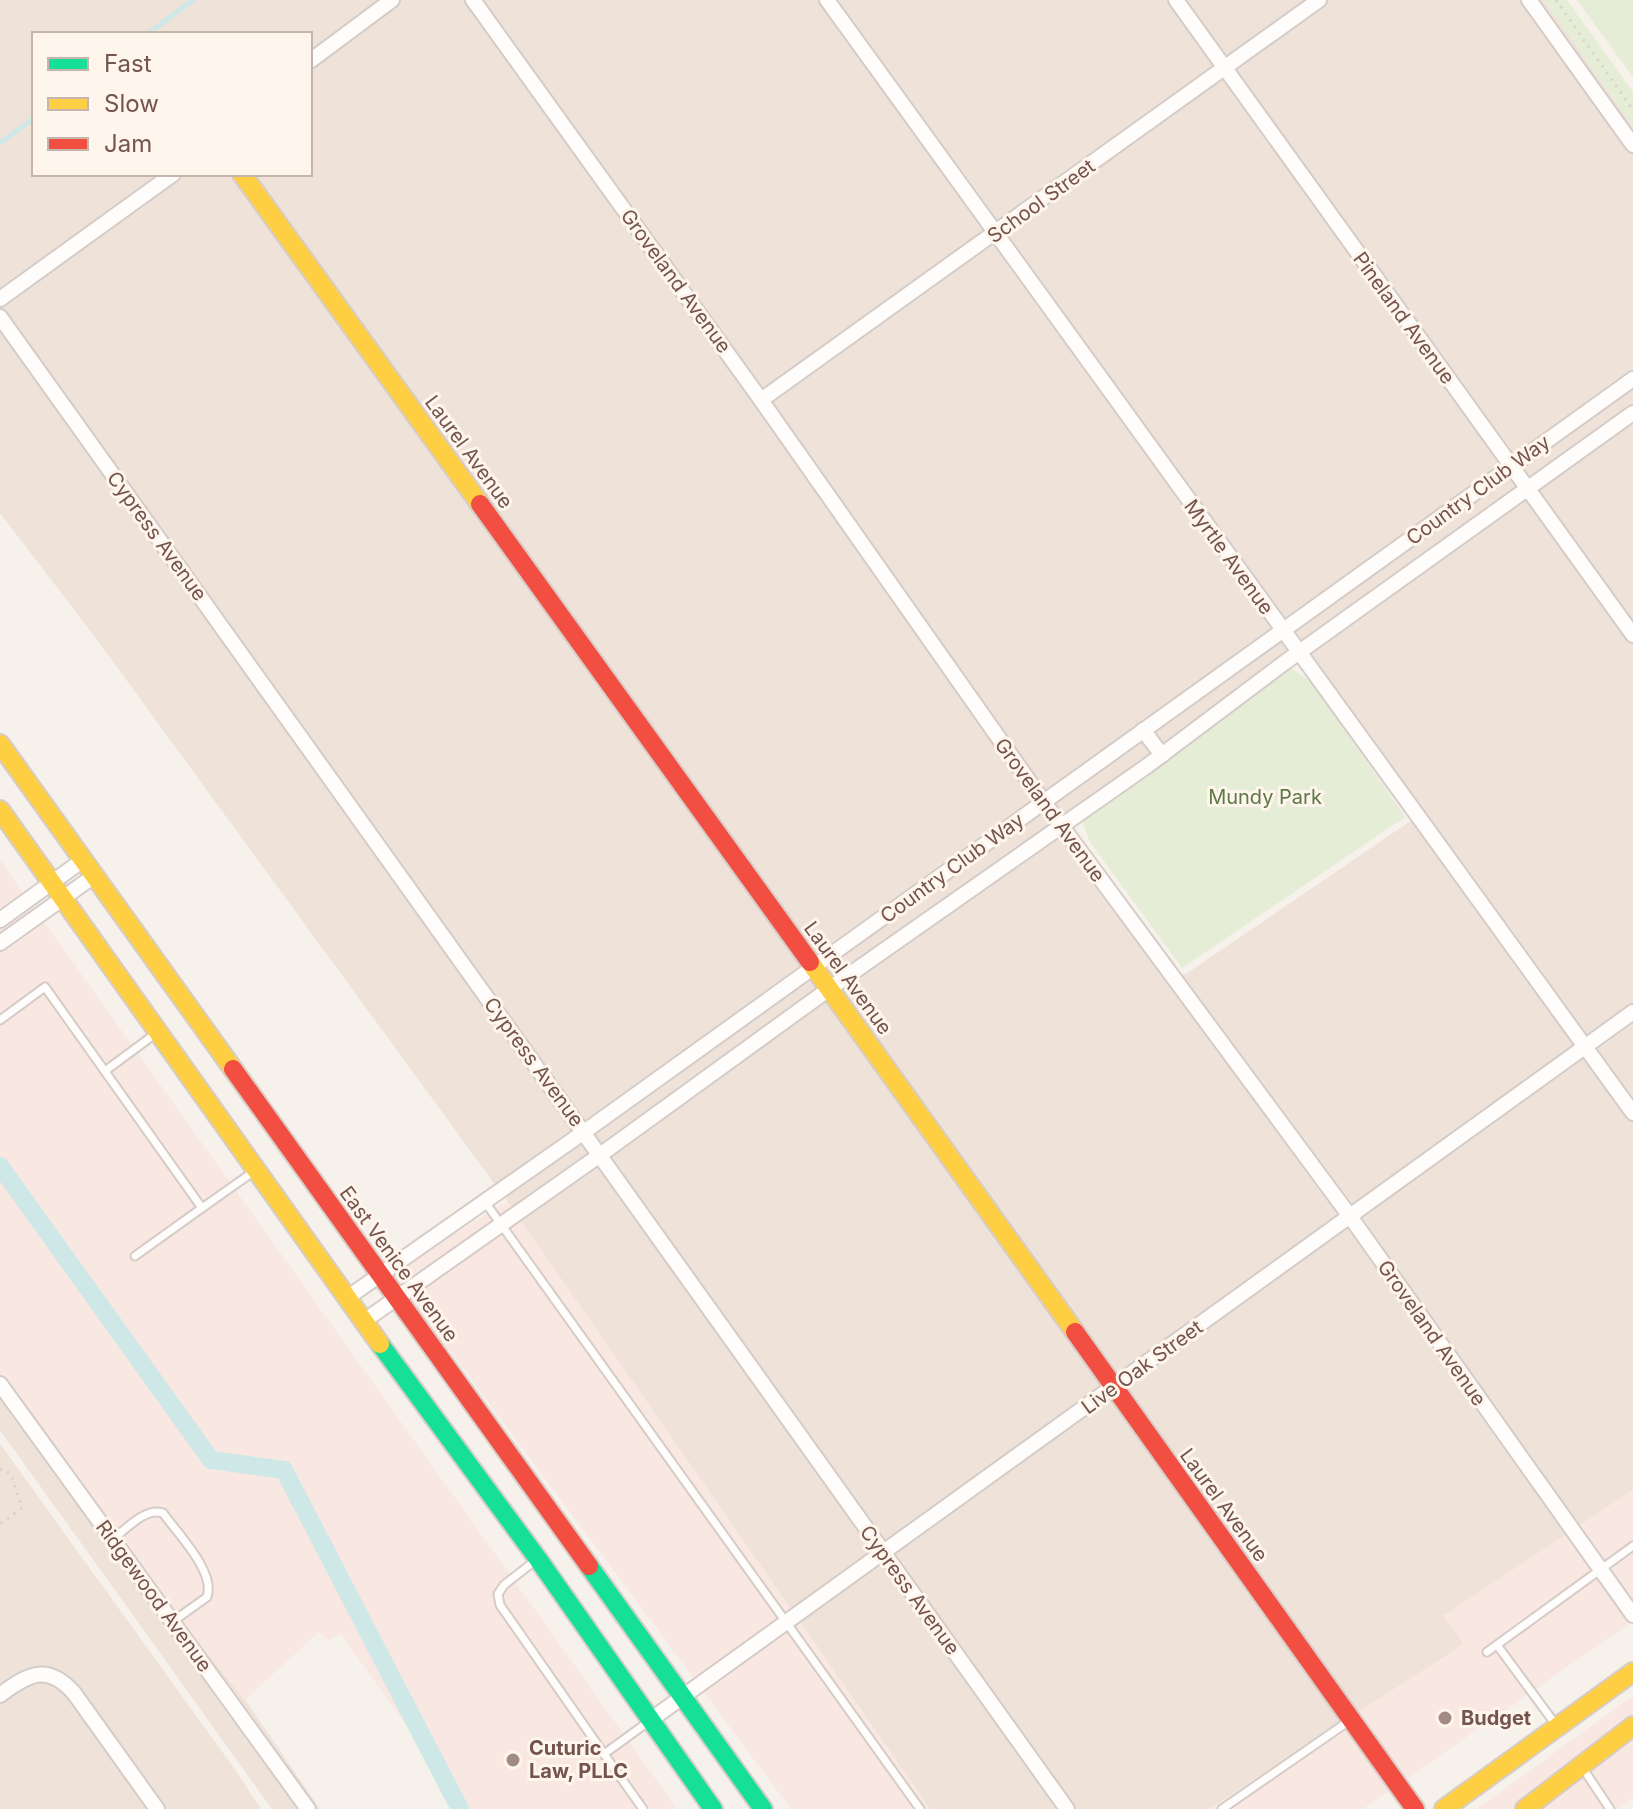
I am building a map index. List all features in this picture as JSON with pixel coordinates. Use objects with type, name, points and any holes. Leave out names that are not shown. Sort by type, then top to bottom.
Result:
[{"type":"main road","name":"Laurel Avenue","points":[[243,176],[814,967],[1415,1809]]},
{"type":"main road","name":"East Venice Avenue","points":[[0,744],[763,1809]]},
{"type":"main road","points":[[0,810],[347,1298],[538,1559],[713,1809]]},
{"type":"main road","points":[[1444,1809],[1633,1672]]},
{"type":"main road","points":[[1525,1809],[1633,1726]]},
{"type":"street","points":[[312,60],[392,0]]},
{"type":"street","name":"Groveland Avenue","points":[[473,0],[761,400],[1043,801],[1349,1215],[1633,1615]]},
{"type":"street","name":"Myrtle Avenue","points":[[827,0],[1633,1113]]},
{"type":"street","name":"Pineland Avenue","points":[[1176,0],[1633,635]]},
{"type":"street","name":"School Street","points":[[761,400],[1319,0]]},
{"type":"street","points":[[1529,0],[1633,145]]},
{"type":"street","points":[[0,299],[170,176]]},
{"type":"street","name":"Cypress Avenue","points":[[0,317],[1067,1809]]},
{"type":"street","name":"Country Club Way","points":[[347,1298],[584,1132],[1633,379]]},
{"type":"street","name":"Country Club Way","points":[[364,1321],[1162,755],[1633,413]]},
{"type":"street","points":[[1143,730],[1162,755]]},
{"type":"street","points":[[0,943],[57,891],[83,860]]},
{"type":"street","points":[[0,920],[94,876]]},
{"type":"street","name":"Live Oak Street","points":[[649,1721],[1633,1012]]},
{"type":"street","name":"Ridgewood Avenue","points":[[0,1384],[308,1809]]},
{"type":"street","points":[[0,1695],[22,1679],[39,1674],[51,1675],[63,1682],[157,1809]]},
{"type":"lane","points":[[0,1020],[45,987],[202,1208]]},
{"type":"lane","points":[[105,1071],[159,1031]]},
{"type":"lane","points":[[135,1256],[258,1169]]},
{"type":"lane","points":[[484,1200],[920,1809]]},
{"type":"lane","points":[[113,1539],[149,1513],[163,1513],[202,1567],[208,1578],[207,1597],[172,1622]]},
{"type":"lane","points":[[1487,1652],[1633,1546]]},
{"type":"lane","points":[[538,1559],[504,1585],[498,1594],[500,1605],[643,1809]]},
{"type":"lane","points":[[1497,1645],[1557,1727]]},
{"type":"lane","points":[[1222,1809],[1351,1719]]},
{"type":"lane","points":[[604,1754],[649,1721]]},
{"type":"lane","points":[[1581,1765],[1610,1809]]},
{"type":"path","points":[[1556,0],[1633,110]]},
{"type":"path","points":[[0,1469],[11,1474],[22,1508],[0,1524]]},
{"type":"shaded area","points":[[0,0],[1544,0],[1633,127],[1633,1490],[1444,1616],[1464,1644],[1209,1809],[930,1809],[507,1201],[95,637],[0,513]],"holes":[[[1285,656],[1319,678],[1412,820],[1186,974],[1179,975],[1084,847],[1075,828],[1074,810]]]},
{"type":"shaded area","points":[[0,860],[677,1809],[458,1809],[460,1801],[341,1634],[327,1640],[319,1632],[245,1701],[0,1390]]},
{"type":"shaded area","points":[[507,1201],[930,1809],[791,1809],[392,1273]]},
{"type":"shaded area","points":[[0,1390],[246,1701],[320,1809],[272,1809],[0,1430]]},
{"type":"shaded area","points":[[0,1444],[236,1771],[261,1809],[0,1809]]},
{"type":"shaded area","points":[[1633,1490],[1633,1621],[1363,1809],[1209,1809],[1464,1644],[1443,1616]]},
{"type":"shaded area","points":[[1633,1696],[1633,1715],[1511,1809],[1477,1809]]},
{"type":"shaded area","points":[[1633,1737],[1633,1797],[1618,1809],[1539,1809]]},
{"type":"green space","points":[[1544,0],[1567,0],[1633,92],[1633,127]]},
{"type":"green space","points":[[1577,0],[1633,0],[1633,77]]},
{"type":"green space","name":"Mundy Park","points":[[1284,663],[1312,683],[1405,817],[1182,968],[1090,842],[1082,812]]},
{"type":"waterway","points":[[150,32],[193,0]]},
{"type":"waterway","points":[[0,143],[32,119]]},
{"type":"waterway","points":[[0,1166],[211,1460],[284,1470],[460,1809]]},
{"type":"traffic: fast","points":[[380,1344],[538,1559],[713,1809]]},
{"type":"traffic: fast","points":[[589,1566],[763,1809]]},
{"type":"traffic: slow","points":[[243,176],[480,504]]},
{"type":"traffic: slow","points":[[0,744],[233,1069]]},
{"type":"traffic: slow","points":[[0,810],[380,1344]]},
{"type":"traffic: slow","points":[[810,962],[1075,1332]]},
{"type":"traffic: slow","points":[[1444,1809],[1633,1672]]},
{"type":"traffic: slow","points":[[1525,1809],[1633,1726]]},
{"type":"traffic: jam","points":[[480,504],[810,962]]},
{"type":"traffic: jam","points":[[233,1069],[589,1566]]},
{"type":"traffic: jam","points":[[1075,1332],[1415,1809]]},
{"type":"place","name":"Budget","points":[[1445,1718]]},
{"type":"place","name":"Cuturic Law, PLLC","points":[[513,1760]]}]
